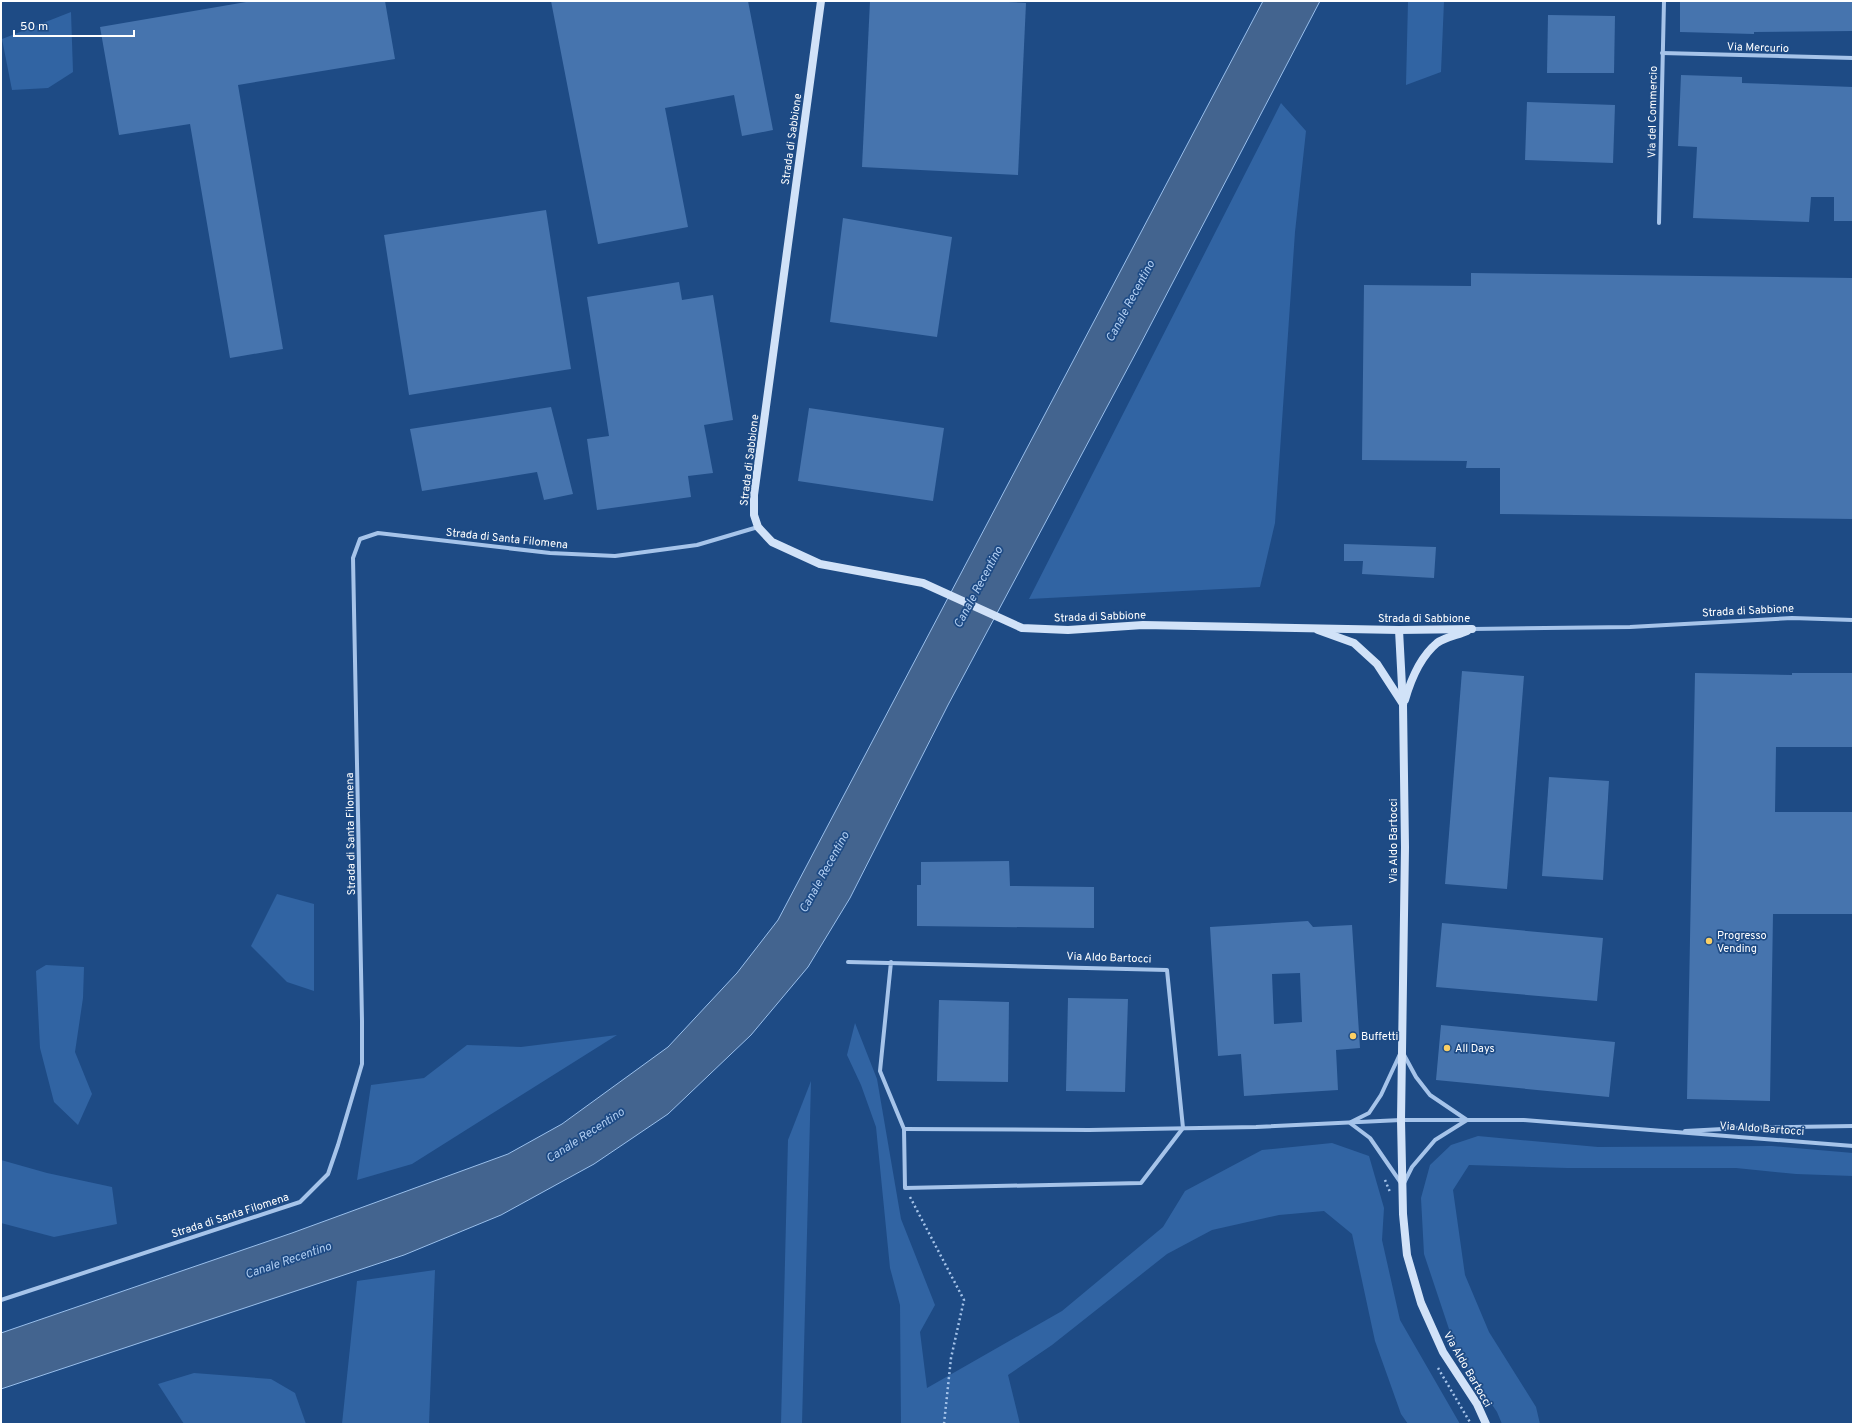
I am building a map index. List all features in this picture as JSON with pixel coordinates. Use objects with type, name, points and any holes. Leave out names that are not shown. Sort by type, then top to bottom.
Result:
[{"type":"main road","name":"Strada di Sabbione","points":[[822,1],[754,495],[754,515],[758,528],[772,542],[820,564],[923,583],[1022,628],[1068,630],[1143,625],[1399,630],[1472,629]]},
{"type":"main road","points":[[1311,628],[1354,643],[1377,664],[1403,705]]},
{"type":"main road","name":"Via Aldo Bartocci","points":[[1403,705],[1412,677],[1424,658],[1438,642],[1472,629]]},
{"type":"main road","name":"Via Aldo Bartocci","points":[[1399,630],[1403,705],[1405,862],[1402,1050],[1403,1214],[1408,1256],[1421,1303],[1443,1352],[1477,1404],[1486,1424]]},
{"type":"street","name":"Via del Commercio","points":[[1660,223],[1664,1]]},
{"type":"street","name":"Via Mercurio","points":[[1662,53],[1853,58]]},
{"type":"street","name":"Strada di Santa Filomena","points":[[1,1300],[300,1202],[328,1174],[362,1064],[353,558],[360,539],[378,533],[550,553],[615,556],[697,545],[758,528]]},
{"type":"street","name":"Strada di Sabbione","points":[[1472,629],[1630,627],[1792,618],[1853,620]]},
{"type":"street","name":"Via Aldo Bartocci","points":[[848,962],[1167,970],[1183,1128]]},
{"type":"street","points":[[891,962],[880,1071],[904,1129],[905,1188],[1142,1183],[1183,1128]]},
{"type":"street","name":"Via Aldo Bartocci","points":[[1402,1050],[1416,1077],[1430,1095],[1468,1120]]},
{"type":"street","name":"Via Aldo Bartocci","points":[[1350,1123],[1369,1113],[1381,1096],[1402,1050]]},
{"type":"street","name":"Via Aldo Bartocci","points":[[904,1129],[1089,1130],[1350,1123],[1402,1120],[1524,1120],[1853,1146]]},
{"type":"street","name":"Via Aldo Bartocci","points":[[1403,1186],[1412,1167],[1435,1140],[1468,1120]]},
{"type":"street","points":[[1350,1123],[1370,1138],[1403,1186]]},
{"type":"street","name":"Via Aldo Bartocci","points":[[1669,1132],[1742,1128],[1853,1126]]},
{"type":"path","points":[[905,1188],[964,1300],[951,1358],[944,1424]]},
{"type":"shaded area","points":[[1408,1],[1444,1],[1441,72],[1406,85]]},
{"type":"shaded area","points":[[71,12],[73,72],[48,88],[12,90],[2,39]]},
{"type":"shaded area","points":[[1281,103],[1306,131],[1295,232],[1275,523],[1260,587],[1029,599]]},
{"type":"shaded area","points":[[277,894],[314,904],[314,991],[287,982],[251,946]]},
{"type":"shaded area","points":[[46,965],[84,967],[83,998],[75,1052],[92,1094],[78,1125],[54,1102],[40,1048],[36,971]]},
{"type":"shaded area","points":[[855,1023],[877,1079],[901,1219],[935,1305],[920,1332],[927,1388],[1062,1311],[1163,1227],[1185,1191],[1262,1150],[1332,1143],[1369,1156],[1384,1208],[1382,1240],[1400,1320],[1460,1424],[1408,1424],[1401,1414],[1375,1341],[1352,1234],[1324,1211],[1279,1215],[1212,1230],[1167,1254],[1052,1345],[1008,1375],[1020,1424],[901,1424],[900,1305],[890,1268],[876,1127],[861,1085],[847,1055]]},
{"type":"shaded area","points":[[617,1035],[412,1164],[357,1180],[371,1085],[424,1078],[467,1045],[521,1047]]},
{"type":"shaded area","points":[[811,1081],[802,1424],[781,1424],[788,1140]]},
{"type":"shaded area","points":[[1478,1136],[1598,1147],[1772,1146],[1853,1153],[1853,1176],[1796,1174],[1736,1168],[1567,1168],[1469,1165],[1453,1190],[1465,1275],[1489,1332],[1536,1407],[1540,1424],[1502,1424],[1497,1412],[1457,1353],[1424,1254],[1421,1198],[1430,1165],[1451,1145]]},
{"type":"shaded area","points":[[1,1160],[47,1173],[112,1187],[117,1224],[54,1237],[1,1223]]},
{"type":"shaded area","points":[[435,1270],[429,1424],[342,1424],[357,1281]]},
{"type":"shaded area","points":[[194,1373],[271,1379],[295,1393],[306,1424],[184,1424],[158,1384]]},
{"type":"water","name":"Canale Recentino","points":[[1263,1],[1320,1],[1139,347],[948,705],[850,898],[808,967],[751,1035],[668,1114],[594,1164],[501,1215],[404,1255],[1,1389],[1,1333],[292,1233],[508,1154],[562,1124],[668,1047],[737,973],[778,920]]},
{"type":"building","points":[[252,1],[385,1],[395,59],[238,85],[283,349],[230,358],[190,124],[119,135],[100,27]]},
{"type":"building","points":[[551,1],[748,1],[773,130],[742,136],[734,95],[665,108],[688,227],[598,244]]},
{"type":"building","points":[[870,1],[989,1],[1026,3],[1018,175],[862,167]]},
{"type":"building","points":[[1680,1],[1853,1],[1853,31],[1754,32],[1754,34],[1680,32]]},
{"type":"building","points":[[1548,15],[1615,16],[1614,73],[1547,73]]},
{"type":"building","points":[[1681,75],[1742,77],[1742,83],[1853,87],[1853,221],[1834,221],[1834,197],[1811,197],[1809,222],[1693,218],[1697,147],[1678,146]]},
{"type":"building","points":[[1527,102],[1615,105],[1613,163],[1525,160]]},
{"type":"building","points":[[546,210],[571,369],[409,395],[384,235]]},
{"type":"building","points":[[843,218],[952,237],[937,337],[830,322]]},
{"type":"building","points":[[1471,273],[1853,278],[1853,519],[1500,514],[1500,468],[1466,468],[1467,461],[1362,460],[1364,285],[1471,286]]},
{"type":"building","points":[[679,282],[682,300],[713,295],[733,420],[704,425],[713,473],[688,476],[691,497],[597,510],[587,439],[609,436],[587,297]]},
{"type":"building","points":[[551,407],[573,494],[544,500],[537,472],[422,491],[410,429]]},
{"type":"building","points":[[809,408],[944,428],[933,501],[798,481]]},
{"type":"building","points":[[1344,544],[1436,547],[1434,578],[1362,574],[1363,561],[1344,561]]},
{"type":"building","points":[[1462,671],[1524,676],[1507,889],[1445,884]]},
{"type":"building","points":[[1695,673],[1792,675],[1792,673],[1853,673],[1853,747],[1776,747],[1775,812],[1853,812],[1853,914],[1773,914],[1770,1101],[1687,1099]]},
{"type":"building","points":[[1549,777],[1609,781],[1603,880],[1542,876]]},
{"type":"building","points":[[1009,861],[1010,886],[1094,887],[1094,928],[917,926],[917,885],[921,885],[921,862]]},
{"type":"building","points":[[1308,921],[1313,927],[1352,925],[1360,1048],[1336,1050],[1338,1090],[1244,1096],[1241,1054],[1218,1056],[1210,927]],"holes":[[[1300,973],[1302,1022],[1274,1024],[1272,974]]]},
{"type":"building","points":[[1442,923],[1603,938],[1597,1001],[1436,987]]},
{"type":"building","points":[[1068,998],[1128,999],[1125,1092],[1066,1091]]},
{"type":"building","points":[[939,1000],[1009,1002],[1008,1082],[937,1081]]},
{"type":"building","points":[[1441,1025],[1615,1042],[1609,1097],[1436,1080]]},
{"type":"place","name":"Progresso Vending","points":[[1709,941]]},
{"type":"place","name":"Buffetti","points":[[1353,1036]]},
{"type":"place","name":"All Days","points":[[1447,1048]]}]
